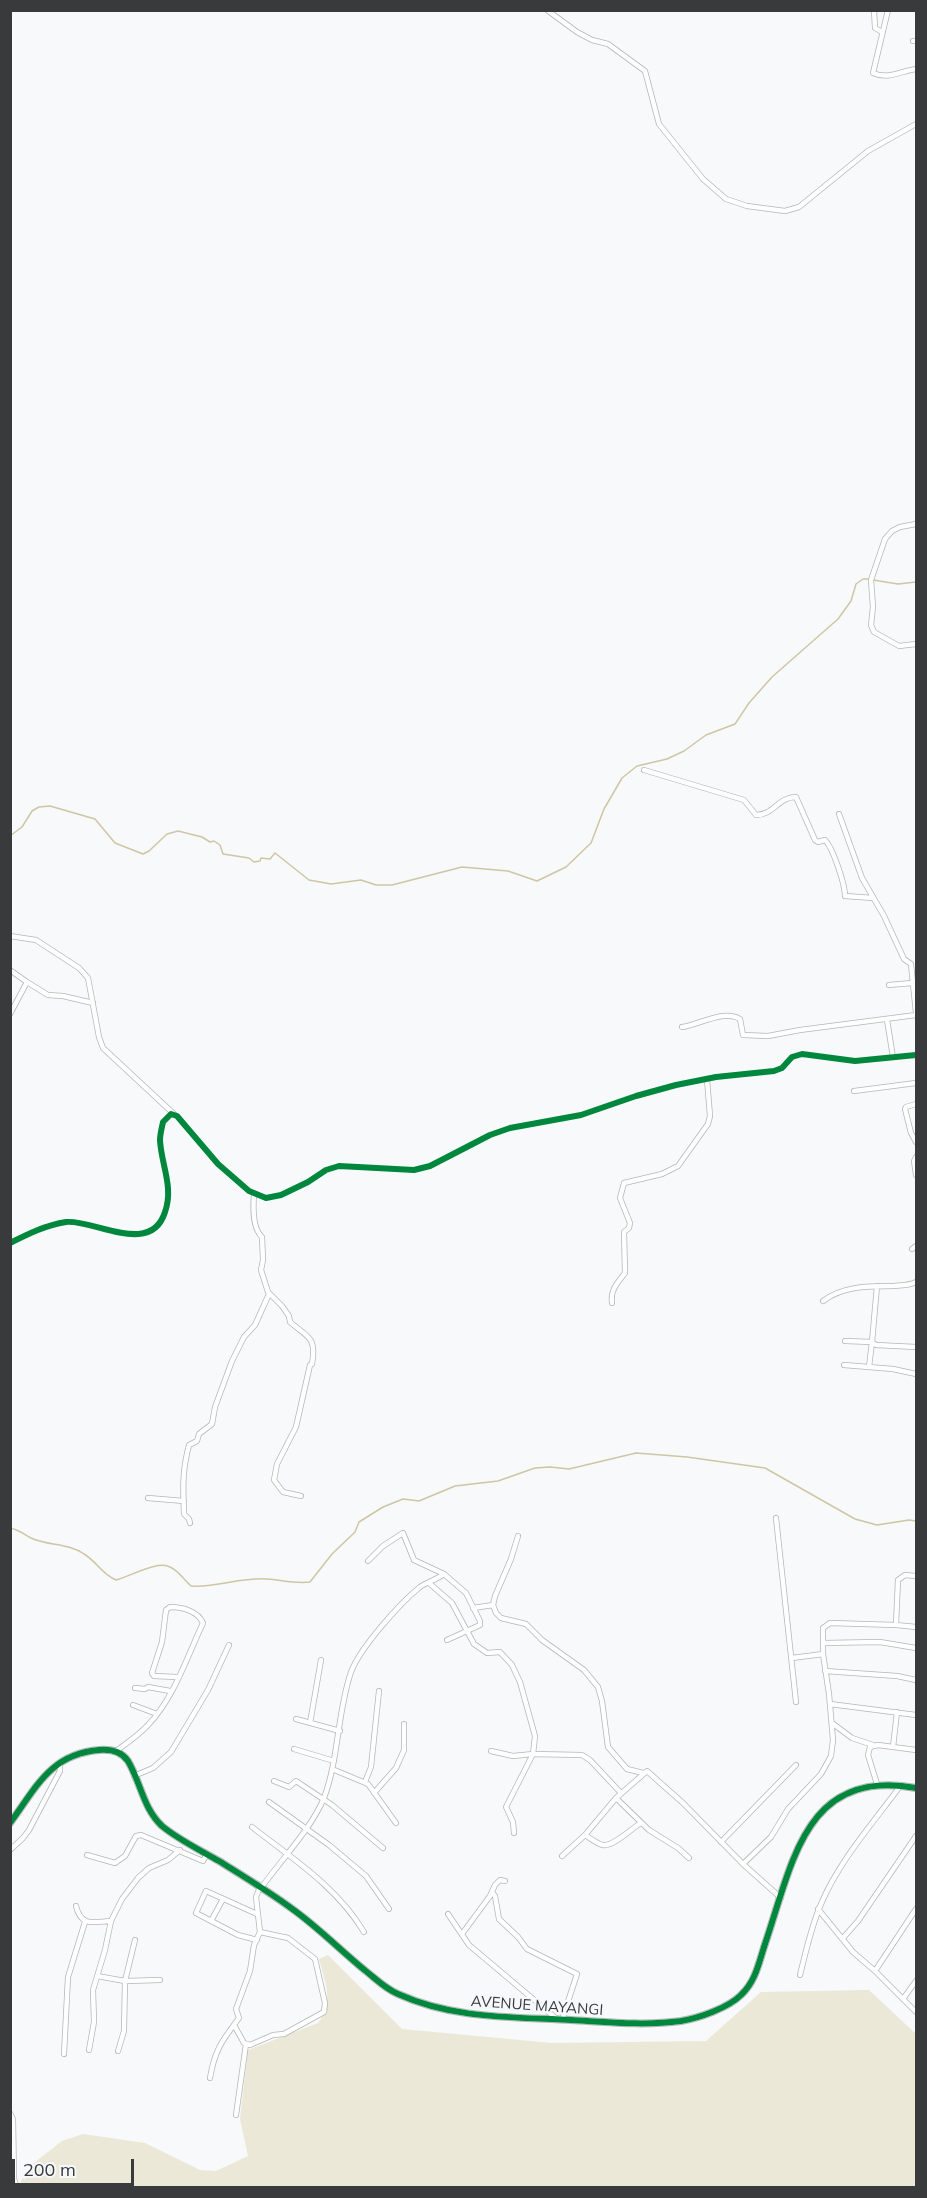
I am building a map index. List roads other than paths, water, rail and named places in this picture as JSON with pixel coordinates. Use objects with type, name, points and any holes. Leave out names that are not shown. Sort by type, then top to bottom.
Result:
[{"type":"street","points":[[547,10],[577,32],[592,40],[608,44],[645,71],[659,124],[704,179],[726,199],[742,205],[785,211],[799,207],[868,151],[916,124]]},
{"type":"street","points":[[874,10],[875,28],[882,32]]},
{"type":"street","points":[[888,10],[874,74],[886,77],[916,69]]},
{"type":"street","points":[[916,524],[900,526],[885,539],[871,580],[873,607],[871,625],[874,632],[899,646],[916,644]]},
{"type":"street","points":[[644,770],[744,800],[756,815],[766,815],[783,800],[796,797],[815,840],[818,842],[825,840],[829,844],[843,879],[845,896],[873,898]]},
{"type":"street","points":[[682,1027],[715,1017],[736,1016],[740,1018],[743,1035],[768,1036],[916,1014],[911,964],[904,959],[884,916],[862,878],[838,814]]},
{"type":"street","points":[[10,936],[36,940],[79,968],[89,980],[99,1037],[104,1048],[174,1114]]},
{"type":"street","points":[[10,970],[48,995],[93,1003]]},
{"type":"street","points":[[10,1014],[27,982]]},
{"type":"street","points":[[889,985],[912,982]]},
{"type":"street","points":[[887,1020],[893,1057]]},
{"type":"street","points":[[612,1303],[611,1296],[615,1284],[626,1273],[624,1232],[629,1228],[630,1223],[620,1198],[624,1183],[662,1174],[679,1165],[708,1124],[710,1116],[707,1079]]},
{"type":"street","points":[[854,1091],[916,1083]]},
{"type":"street","points":[[916,1104],[907,1106],[905,1109],[911,1133],[916,1142]]},
{"type":"street","points":[[916,1157],[914,1161],[916,1175]]},
{"type":"street","points":[[254,1194],[253,1213],[259,1234],[262,1236],[261,1270],[269,1294],[282,1306],[290,1322],[311,1338],[313,1345],[312,1364],[296,1427],[277,1464],[274,1480],[283,1492],[301,1496]]},
{"type":"street","points":[[823,1301],[839,1291],[902,1286],[916,1282]]},
{"type":"street","points":[[869,1367],[877,1287]]},
{"type":"street","points":[[190,1523],[184,1514],[182,1473],[189,1445],[198,1440],[200,1434],[212,1424],[215,1407],[231,1362],[244,1337],[255,1325],[269,1294]]},
{"type":"street","points":[[845,1341],[916,1347]]},
{"type":"street","points":[[844,1365],[916,1374]]},
{"type":"street","points":[[147,1498],[184,1501]]},
{"type":"street","points":[[776,1518],[796,1702]]},
{"type":"street","points":[[368,1561],[383,1546],[403,1533],[414,1560],[444,1574],[466,1593],[480,1623],[447,1640]]},
{"type":"street","points":[[518,1536],[511,1559],[497,1587],[493,1605],[498,1616],[525,1624],[542,1640],[584,1670],[597,1687],[602,1701],[608,1747],[627,1769],[643,1773]]},
{"type":"street","points":[[210,2078],[216,2052],[224,2036],[239,2018],[236,2010],[250,1971],[250,1962],[260,1932],[256,1897],[260,1888],[306,1829],[323,1800],[332,1769],[352,1670],[360,1656],[399,1607],[421,1586],[444,1574]]},
{"type":"street","points":[[896,1625],[898,1580],[905,1575],[916,1576]]},
{"type":"street","points":[[429,1582],[452,1603],[466,1632],[478,1649],[487,1653],[497,1650],[516,1670],[534,1730],[533,1754],[506,1807],[513,1822],[514,1833]]},
{"type":"street","points":[[473,1608],[493,1605]]},
{"type":"street","points":[[10,1823],[41,1778],[60,1762],[83,1752],[107,1749],[116,1751],[146,1728],[158,1714],[177,1677],[203,1620],[185,1608],[170,1607],[166,1610],[162,1641],[152,1673],[154,1676],[177,1677]]},
{"type":"street","points":[[743,1864],[771,1836],[788,1809],[821,1774],[832,1749],[832,1723],[822,1630],[830,1623],[896,1625],[916,1628]]},
{"type":"street","points":[[822,1643],[880,1642],[916,1648]]},
{"type":"street","points":[[134,1776],[153,1768],[171,1752],[208,1690],[229,1645]]},
{"type":"street","points":[[792,1658],[823,1654]]},
{"type":"street","points":[[310,1723],[321,1660]]},
{"type":"street","points":[[825,1671],[897,1676],[916,1680]]},
{"type":"street","points":[[135,1688],[148,1687],[170,1691]]},
{"type":"street","points":[[365,1782],[371,1767],[379,1691]]},
{"type":"street","points":[[830,1704],[916,1715]]},
{"type":"street","points":[[133,1705],[158,1714]]},
{"type":"street","points":[[893,1747],[897,1712]]},
{"type":"street","points":[[296,1719],[340,1731]]},
{"type":"street","points":[[832,1723],[852,1738],[873,1745],[916,1750]]},
{"type":"street","points":[[374,1793],[396,1768],[404,1750],[404,1724]]},
{"type":"street","points":[[873,1745],[868,1750],[868,1755],[877,1784]]},
{"type":"street","points":[[294,1749],[333,1761]]},
{"type":"street","name":"AVENUE MAYANGI","points":[[116,1751],[126,1758],[147,1807],[167,1830],[304,1918],[384,1986],[397,1994],[431,2007],[492,2017],[647,2024],[682,2021],[708,2013],[733,2001],[745,1991],[755,1977],[795,1854],[807,1830],[818,1816],[844,1794],[858,1788],[877,1784],[916,1788]]},
{"type":"street","points":[[491,1751],[513,1756],[576,1754],[586,1757],[621,1793]]},
{"type":"street","points":[[10,1850],[29,1830],[60,1771],[60,1762]]},
{"type":"street","points":[[721,1842],[796,1765]]},
{"type":"street","points":[[332,1769],[365,1782],[396,1823]]},
{"type":"street","points":[[562,1856],[585,1835],[621,1793],[643,1773],[649,1771],[743,1864],[781,1898]]},
{"type":"street","points":[[274,1780],[289,1787],[295,1781],[364,1831],[383,1848]]},
{"type":"street","points":[[800,1976],[818,1910],[843,1866],[902,1785]]},
{"type":"street","points":[[616,1798],[641,1823],[689,1858]]},
{"type":"street","points":[[269,1802],[366,1876],[389,1909]]},
{"type":"street","points":[[585,1835],[606,1845],[619,1839],[633,1826],[641,1823]]},
{"type":"street","points":[[252,1827],[327,1886],[350,1910],[364,1932]]},
{"type":"street","points":[[87,1855],[116,1863],[125,1856],[136,1836],[141,1835],[204,1861],[207,1854]]},
{"type":"street","points":[[843,1938],[858,1921],[916,1836]]},
{"type":"street","points":[[90,2050],[94,2022],[93,1990],[111,1921],[122,1899],[138,1878],[149,1868],[168,1860],[180,1850]]},
{"type":"street","points":[[462,1934],[492,1893],[495,1885],[500,1880],[505,1881]]},
{"type":"street","points":[[257,1914],[206,1890],[196,1913],[238,1935],[257,1940]]},
{"type":"street","points":[[448,1914],[469,1945],[560,2020],[577,1974],[527,1949],[499,1919],[495,1896],[492,1893]]},
{"type":"street","points":[[211,1921],[223,1899]]},
{"type":"street","points":[[76,1906],[79,1917],[85,1922],[111,1921]]},
{"type":"street","points":[[874,1971],[916,1909]]},
{"type":"street","points":[[818,1910],[853,1952],[916,2012]]},
{"type":"street","points":[[64,2054],[68,1977],[85,1922]]},
{"type":"street","points":[[246,2044],[260,2042],[273,2035],[284,2034],[324,2012],[325,2002],[315,1959],[288,1938],[260,1932]]},
{"type":"street","points":[[118,2050],[124,2031],[125,1981],[135,1940]]},
{"type":"street","points":[[98,1976],[125,1981],[160,1980]]},
{"type":"street","points":[[903,1998],[916,1981]]},
{"type":"street","points":[[234,2025],[246,2044],[236,2115]]},
{"type":"street","points":[[10,2113],[13,2119],[14,2179],[17,2187]]},
{"type":"waterway","points":[[10,836],[22,827],[32,811],[39,807],[50,806],[95,819],[115,843],[143,854],[167,834],[178,831],[202,837],[210,842],[214,841],[220,845],[223,854],[249,858],[254,862],[260,861],[261,858],[270,859],[275,853],[309,880],[331,884],[361,880],[376,885],[392,885],[462,867],[508,871],[537,881],[566,867],[591,843],[604,809],[622,778],[637,766],[667,759],[684,751],[706,735],[735,724],[749,703],[772,677],[838,619],[851,601],[856,584],[863,579],[868,579]]},
{"type":"waterway","points":[[873,580],[898,584],[916,582]]},
{"type":"waterway","points":[[10,1528],[38,1541],[78,1550],[116,1580],[151,1567],[165,1565],[176,1570],[191,1586],[257,1579],[310,1582],[332,1554],[355,1532],[359,1522],[383,1507],[403,1499],[419,1501],[455,1486],[498,1481],[535,1468],[569,1469],[636,1453],[687,1457],[765,1468],[855,1519],[877,1525],[916,1521]]},
{"type":"tunnel","points":[[10,1243],[30,1233],[66,1222],[135,1234],[148,1232],[158,1225],[165,1212],[168,1194],[160,1135],[163,1122],[171,1114],[177,1116],[218,1164],[249,1191],[266,1198],[281,1195],[326,1170],[339,1166],[414,1170],[430,1166],[490,1135],[510,1128],[581,1115],[676,1085],[716,1077],[774,1071],[782,1068],[792,1057],[802,1054],[855,1061],[916,1055]]}]
